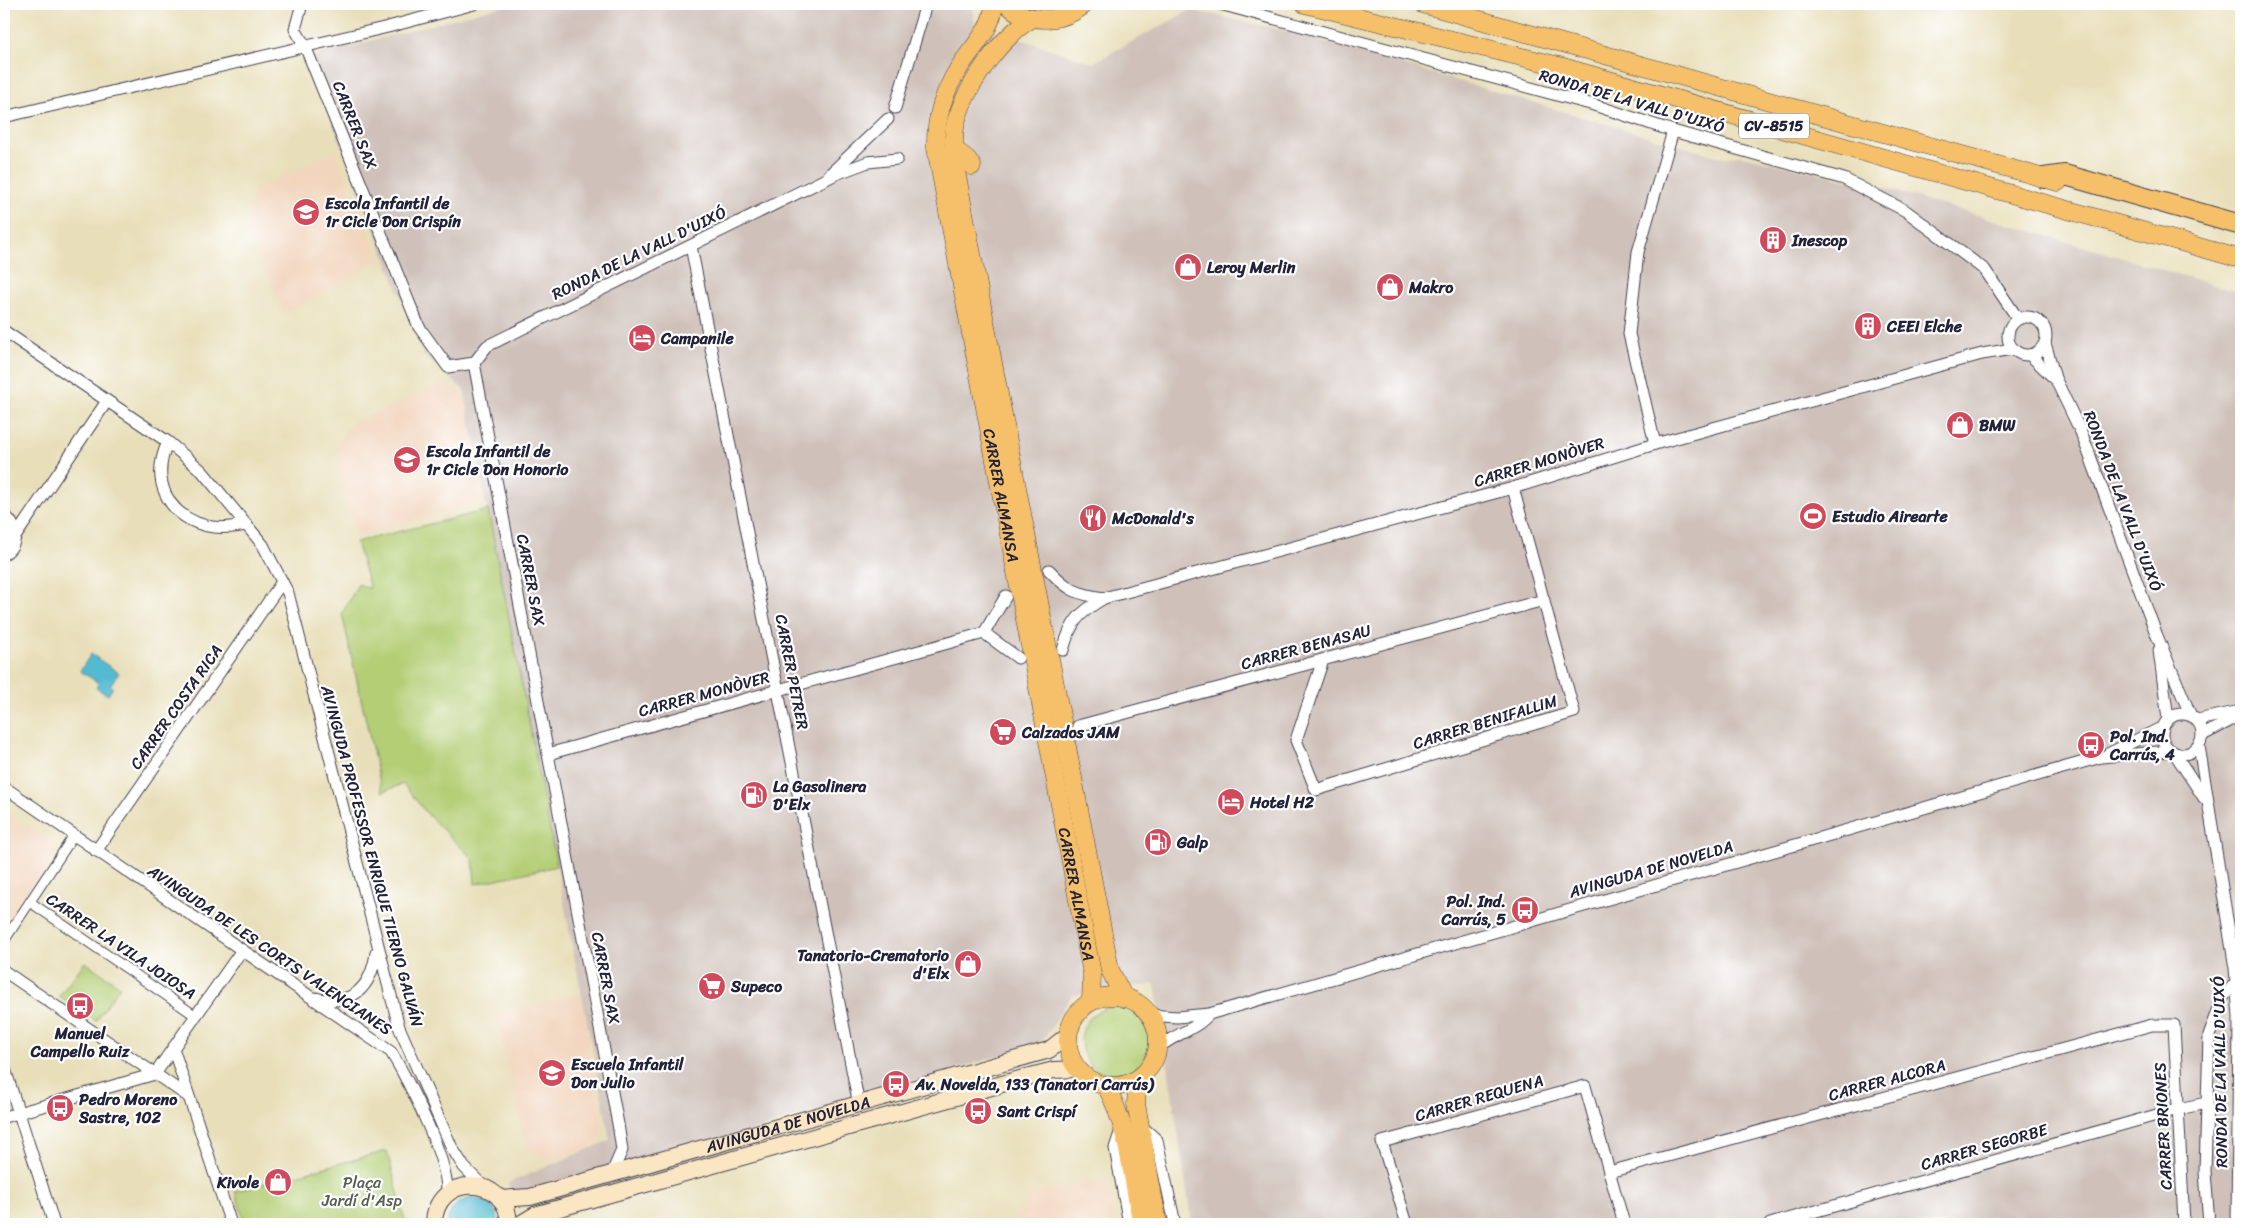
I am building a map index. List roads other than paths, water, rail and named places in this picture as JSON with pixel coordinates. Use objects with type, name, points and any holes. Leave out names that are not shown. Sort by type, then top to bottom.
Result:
[{"type":"highway","points":[[2044,178],[2065,176],[2241,225]]},
{"type":"main road","name":"CARRER ALMANSA","points":[[994,4],[990,23],[958,69],[942,102],[935,128],[936,148],[1092,974],[1091,1002]]},
{"type":"main road","points":[[1007,4],[1033,18],[1048,20],[1064,17],[1086,4]]},
{"type":"main road","name":"CV-8515","points":[[1305,4],[1559,66],[2241,258]]},
{"type":"main road","name":"CV-8515","points":[[1423,4],[2241,234]]},
{"type":"main road","name":"CARRER ALMANSA","points":[[1033,18],[1019,26],[995,51],[972,87],[957,120],[954,150],[961,199],[1110,970],[1124,998]]},
{"type":"main road","points":[[954,150],[967,159],[972,166]]},
{"type":"main road","points":[[1108,996],[1124,998],[1141,1006],[1150,1015],[1156,1031],[1157,1049],[1151,1065],[1138,1078],[1125,1085],[1106,1086],[1087,1078],[1077,1069],[1069,1052],[1068,1034],[1077,1014],[1091,1002],[1108,996]]},
{"type":"main road","name":"AVINGUDA DE NOVELDA","points":[[500,1199],[530,1197],[1049,1050],[1068,1034]]},
{"type":"main road","name":"AVINGUDA DE NOVELDA","points":[[520,1224],[535,1215],[1054,1070],[1077,1069]]},
{"type":"main road","points":[[1138,1078],[1136,1104],[1131,1125],[1142,1224]]},
{"type":"main road","points":[[1106,1086],[1117,1106],[1131,1125],[1158,1224]]},
{"type":"main road","points":[[434,1224],[438,1205],[447,1194],[465,1186],[485,1188],[500,1199],[507,1212],[509,1224]]},
{"type":"street","points":[[302,4],[295,29],[305,46]]},
{"type":"street","points":[[4,117],[474,4]]},
{"type":"street","points":[[894,108],[926,4]]},
{"type":"street","name":"RONDA DE LA VALL D'UIXÓ","points":[[1220,4],[1594,105],[1673,130],[1844,179],[1906,211],[1985,270],[2018,319]]},
{"type":"street","name":"CARRER SAX","points":[[305,46],[420,327],[448,367],[474,363],[622,1150],[612,1173]]},
{"type":"street","name":"RONDA DE LA VALL D'UIXÓ","points":[[824,180],[888,119]]},
{"type":"street","points":[[1655,444],[1629,334],[1638,252],[1673,130]]},
{"type":"street","name":"RONDA DE LA VALL D'UIXÓ","points":[[474,363],[488,346],[824,180],[868,162],[897,159]]},
{"type":"street","name":"CARRER PETRER","points":[[691,246],[859,1105]]},
{"type":"street","points":[[2027,317],[2038,320],[2046,330],[2045,343],[2037,353],[2030,355],[2018,353],[2013,349],[2008,337],[2011,325],[2018,319],[2027,317]]},
{"type":"street","name":"AVINGUDA PROFESSOR ENRIQUE TIERNO GALVÁN","points":[[4,331],[168,442],[202,471],[263,545],[288,593],[377,949],[402,1038],[440,1124],[464,1167],[485,1188]]},
{"type":"street","name":"CARRER MONÒVER","points":[[1982,354],[2008,337]]},
{"type":"street","name":"RONDA DE LA VALL D'UIXÓ","points":[[2045,343],[2054,378],[2081,432],[2157,636],[2194,718]]},
{"type":"street","name":"CARRER MONÒVER","points":[[1063,650],[1068,630],[1075,619],[1087,608],[1104,598],[1513,488],[1655,444],[1982,354],[2013,349]]},
{"type":"street","name":"RONDA DE LA VALL D'UIXÓ","points":[[2030,355],[2054,378]]},
{"type":"street","points":[[4,554],[11,548],[15,537],[107,401]]},
{"type":"street","points":[[168,442],[162,455],[162,488],[179,512],[194,522],[209,526],[226,528],[246,525]]},
{"type":"street","name":"CARRER BENIFALLIM","points":[[1323,660],[1296,740],[1316,790],[1574,712],[1513,488]]},
{"type":"street","points":[[4,515],[13,525],[15,537]]},
{"type":"street","name":"CARRER MONÒVER","points":[[1049,570],[1064,586],[1078,594],[1104,598]]},
{"type":"street","name":"CARRER COSTA RICA","points":[[96,850],[282,582]]},
{"type":"street","points":[[1006,596],[984,633],[1018,658]]},
{"type":"street","name":"CARRER BENASAU","points":[[1078,726],[1544,600]]},
{"type":"street","name":"CARRER MONÒVER","points":[[548,754],[984,633]]},
{"type":"street","name":"RONDA DE LA VALL D'UIXÓ","points":[[2157,636],[2165,723]]},
{"type":"street","points":[[2103,756],[2180,714],[2194,718],[2241,713]]},
{"type":"street","points":[[2103,756],[2188,753],[2201,740],[2241,713]]},
{"type":"street","points":[[2194,718],[2201,740]]},
{"type":"street","points":[[2165,723],[2162,740],[2172,753]]},
{"type":"street","name":"RONDA DE LA VALL D'UIXÓ","points":[[2201,740],[2207,802],[2238,968],[2236,982],[2240,1017],[2237,1224]]},
{"type":"street","name":"RONDA DE LA VALL D'UIXÓ","points":[[2172,753],[2207,802]]},
{"type":"street","name":"AVINGUDA DE NOVELDA","points":[[1150,1015],[1177,1017],[1209,1014],[2103,756]]},
{"type":"street","name":"AVINGUDA DE LES CORTS VALENCIANES","points":[[4,787],[391,1052],[408,1080],[446,1173],[447,1194]]},
{"type":"street","name":"CARRER LA VILA JOIOSA","points":[[4,940],[74,835]]},
{"type":"street","name":"CARRER LA VILA JOIOSA","points":[[30,902],[196,1016]]},
{"type":"street","points":[[311,997],[327,1001],[353,995],[363,987],[372,975],[377,949]]},
{"type":"street","points":[[4,1116],[155,1074],[242,950]]},
{"type":"street","points":[[4,970],[189,1097]]},
{"type":"street","points":[[2209,1224],[2205,1172],[2209,1036],[2223,997],[2236,982]]},
{"type":"street","name":"AVINGUDA DE NOVELDA","points":[[1157,1049],[1176,1035],[1202,1022],[1209,1014]]},
{"type":"street","name":"CARRER ALCORA","points":[[1609,1172],[2152,1025],[2174,1025]]},
{"type":"street","name":"CARRER BRIONES","points":[[2174,1025],[2184,1224]]},
{"type":"street","points":[[173,1048],[231,1224]]},
{"type":"street","points":[[4,1066],[54,1224]]},
{"type":"street","name":"CARRER REQUENA","points":[[1408,1224],[1382,1142],[1585,1086],[1609,1172]]},
{"type":"street","name":"CARRER SEGORBE","points":[[1770,1224],[1800,1220],[2178,1108],[2207,1102]]},
{"type":"street","points":[[1129,1224],[1115,1148],[1131,1125],[1157,1140],[1175,1224]]},
{"type":"street","points":[[1609,1172],[1624,1224]]},
{"type":"water","points":[[91,654],[119,673],[110,685],[113,687],[108,695],[96,688],[99,683],[80,671]]},
{"type":"water","points":[[474,1198],[484,1201],[491,1206],[497,1214],[499,1224],[447,1224],[450,1213],[455,1205],[463,1200]]},
{"type":"place","name":"Escola Infantil de 1r Cicle Don Crispín","points":[[306,212]]},
{"type":"place","name":"Inescop","points":[[1773,240]]},
{"type":"place","name":"Leroy Merlin","points":[[1188,267]]},
{"type":"place","name":"Makro","points":[[1390,287]]},
{"type":"place","name":"CEEI Elche","points":[[1868,326]]},
{"type":"place","name":"Campanile","points":[[642,338]]},
{"type":"place","name":"BMW","points":[[1960,425]]},
{"type":"place","name":"Escola Infantil de 1r Cicle Don Honorio","points":[[407,460]]},
{"type":"place","name":"Estudio Airearte","points":[[1813,516]]},
{"type":"place","name":"McDonald's","points":[[1093,518]]},
{"type":"place","name":"Calzados JAM","points":[[1003,732]]},
{"type":"place","name":"Pol. Ind. Carrús, 4","points":[[2091,745]]},
{"type":"place","name":"La Gasolinera D'Elx","points":[[754,795]]},
{"type":"place","name":"Hotel H2","points":[[1231,802]]},
{"type":"place","name":"Galp","points":[[1158,842]]},
{"type":"place","name":"Pol. Ind. Carrús, 5","points":[[1525,910]]},
{"type":"place","name":"Tanatorio-Crematorio d'Elx","points":[[968,964]]},
{"type":"place","name":"Supeco","points":[[712,986]]},
{"type":"place","name":"Manuel Campello Ruiz","points":[[80,1006]]},
{"type":"place","name":"Escuela Infantil Don Julio","points":[[552,1073]]},
{"type":"place","name":"Av. Novelda, 133 (Tanatori Carrús)","points":[[896,1084]]},
{"type":"place","name":"Pedro Moreno Sastre, 102","points":[[60,1108]]},
{"type":"place","name":"Sant Crispí","points":[[978,1111]]},
{"type":"place","name":"Kivole","points":[[278,1182]]},
{"type":"park label","name":"Plaça Jardí d'Asp","points":[[362,1191]]}]
